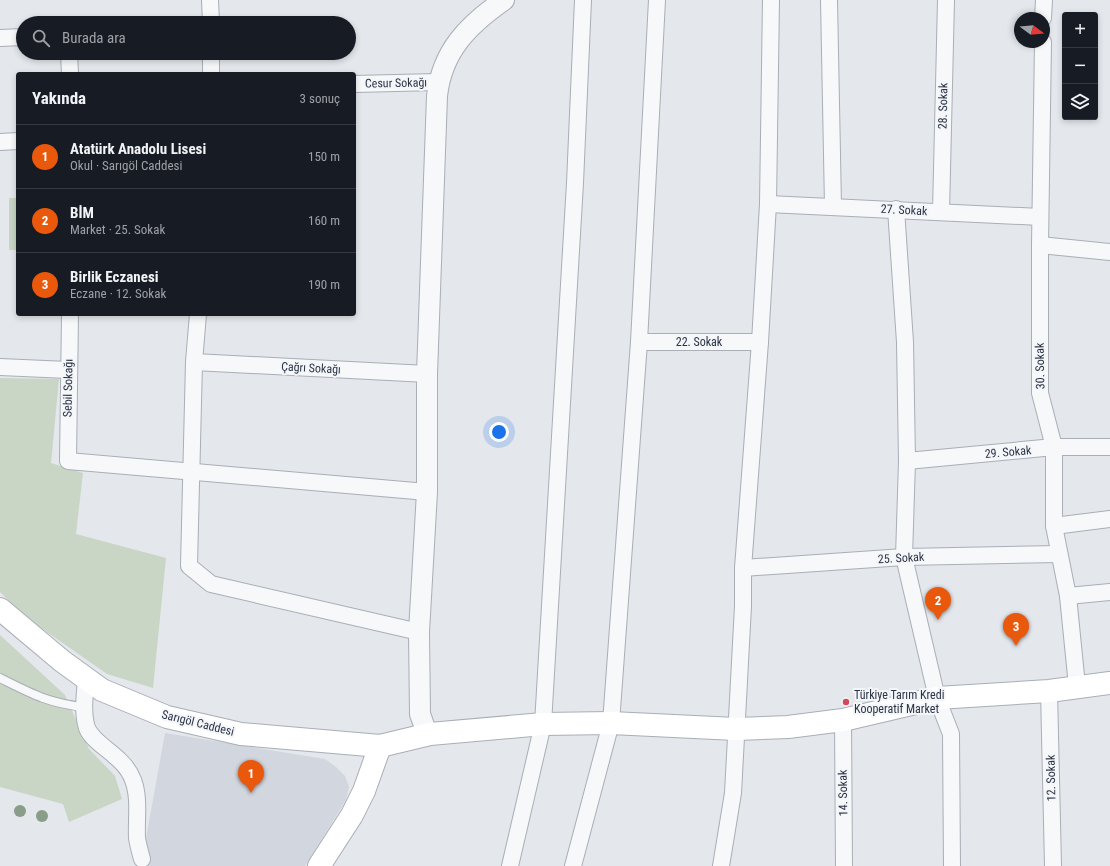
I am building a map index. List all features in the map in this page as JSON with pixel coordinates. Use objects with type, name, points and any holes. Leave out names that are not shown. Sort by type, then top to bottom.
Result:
[{"type":"main road","name":"Sarıgöl Caddesi","points":[[0,609],[62,661],[102,690],[167,717],[241,734],[380,746],[430,734],[543,724],[611,723],[736,729],[788,727],[843,720],[937,698],[1049,690],[1110,683]]},
{"type":"main road","points":[[324,858],[352,815],[364,791],[380,746]]},
{"type":"street","points":[[210,0],[211,16]]},
{"type":"street","points":[[430,734],[426,731],[420,714],[419,632],[427,492],[427,374],[438,82],[448,55],[462,36],[485,13],[504,0]]},
{"type":"street","points":[[510,866],[543,724],[575,183],[583,0]]},
{"type":"street","points":[[573,866],[611,723],[638,342],[657,0]]},
{"type":"street","points":[[721,866],[733,794],[743,606],[743,568],[760,342],[768,204],[771,0]]},
{"type":"street","points":[[830,0],[833,206]]},
{"type":"street","name":"28. Sokak","points":[[941,212],[946,0]]},
{"type":"street","points":[[1043,12],[1044,0]]},
{"type":"street","points":[[0,38],[16,37]]},
{"type":"street","name":"30. Sokak","points":[[1043,48],[1040,217],[1040,393],[1054,447],[1054,526],[1068,596],[1077,686]]},
{"type":"street","points":[[69,60],[70,72]]},
{"type":"street","points":[[211,60],[211,72]]},
{"type":"street","name":"Cesur Sokağı","points":[[356,84],[438,82]]},
{"type":"street","points":[[0,142],[16,141]]},
{"type":"street","name":"27. Sokak","points":[[768,204],[1040,217]]},
{"type":"street","points":[[896,210],[905,342],[907,461],[904,557],[937,698],[951,734],[952,866]]},
{"type":"street","points":[[1040,246],[1110,252]]},
{"type":"street","name":"Sebil Sokağı","points":[[70,316],[68,370],[68,461],[191,472]]},
{"type":"street","points":[[198,316],[194,362],[189,566],[211,584],[419,632]]},
{"type":"street","name":"22. Sokak","points":[[638,342],[760,342]]},
{"type":"street","name":"Çağrı Sokağı","points":[[194,362],[427,374]]},
{"type":"street","points":[[0,367],[68,370]]},
{"type":"street","name":"29. Sokak","points":[[907,461],[1054,447],[1110,447]]},
{"type":"street","points":[[191,472],[427,492]]},
{"type":"street","points":[[1054,526],[1110,519]]},
{"type":"street","name":"25. Sokak","points":[[743,568],[904,557],[1059,554]]},
{"type":"street","points":[[1068,596],[1110,592]]},
{"type":"street","points":[[86,679],[84,707],[87,728],[93,736],[119,758],[129,770],[134,782],[137,796],[137,840],[142,859]]},
{"type":"street","name":"12. Sokak","points":[[1049,690],[1053,866]]},
{"type":"street","name":"14. Sokak","points":[[843,720],[844,866]]},
{"type":"lane","points":[[0,678],[38,698],[61,704],[84,707]]},
{"type":"shaded area","points":[[165,733],[325,759],[336,767],[345,776],[349,787],[346,800],[305,866],[141,866]]},
{"type":"green space","points":[[9,198],[16,198],[16,250],[9,250]]},
{"type":"green space","points":[[0,378],[59,379],[51,463],[83,473],[76,534],[166,558],[153,688],[107,674],[24,616],[0,592]]},
{"type":"green space","points":[[0,635],[65,695],[89,749],[115,776],[122,799],[69,822],[63,804],[0,787]]},
{"type":"place","name":"BİM","points":[[938,620]]},
{"type":"place","name":"Birlik Eczanesi","points":[[1016,646]]},
{"type":"place","name":"Türkiye Tarım Kredi Kooperatif Market","points":[[846,702]]},
{"type":"place","name":"Atatürk Anadolu Lisesi","points":[[251,793]]}]
